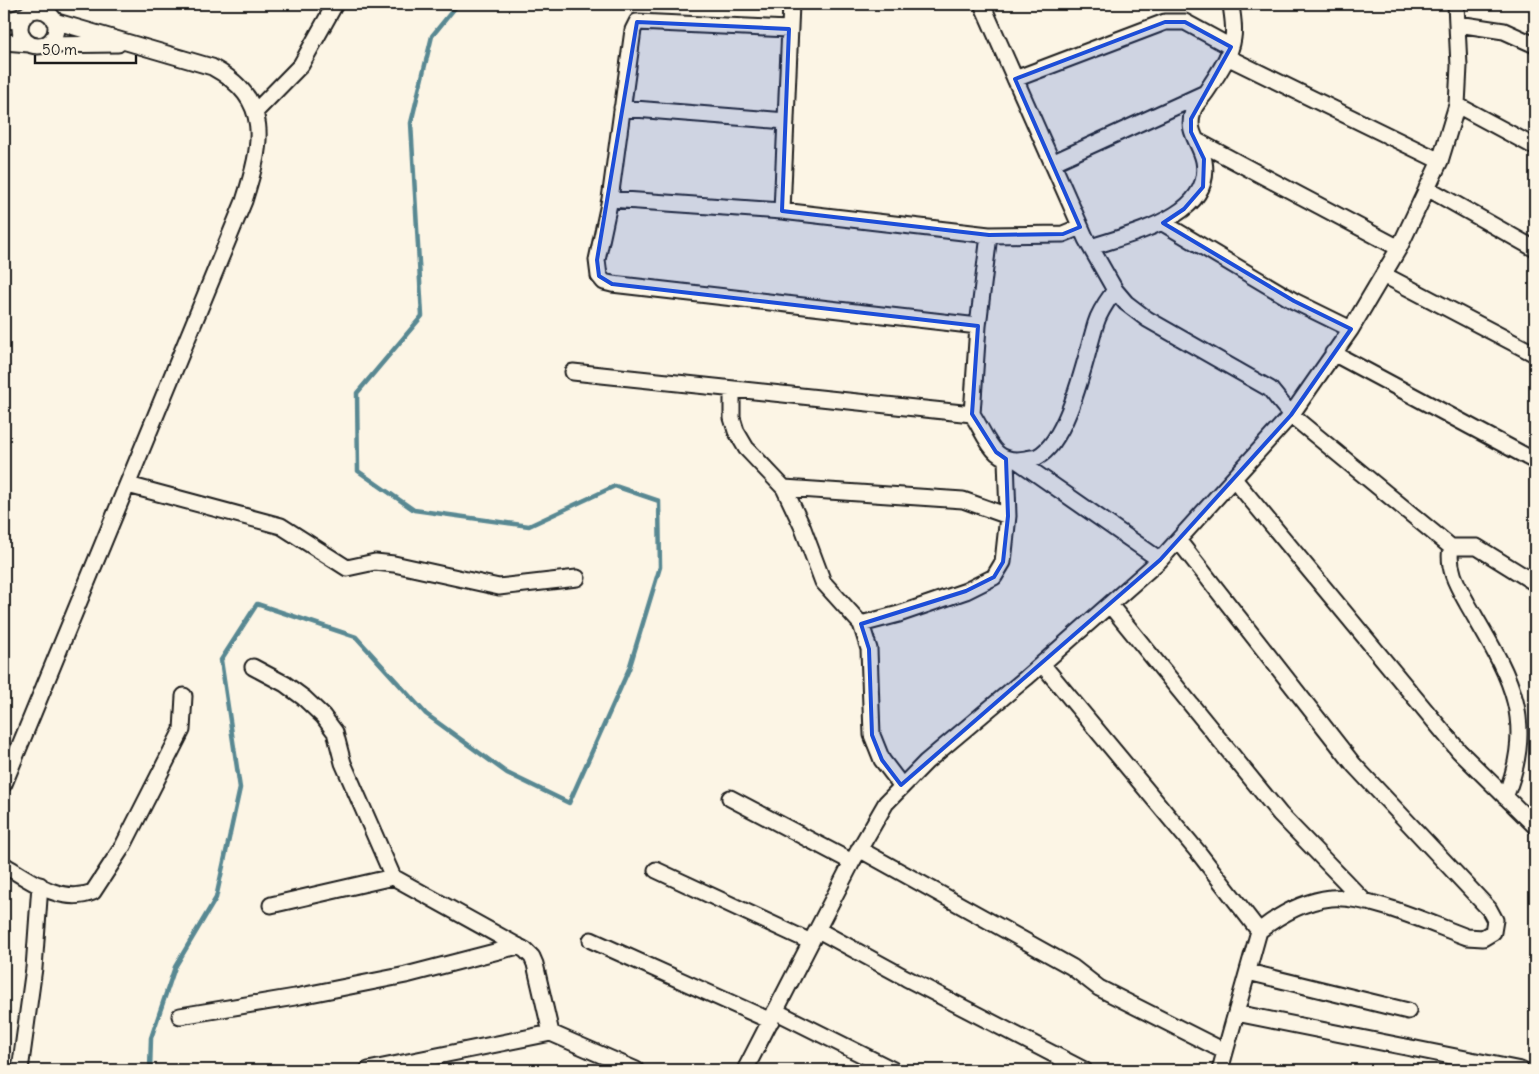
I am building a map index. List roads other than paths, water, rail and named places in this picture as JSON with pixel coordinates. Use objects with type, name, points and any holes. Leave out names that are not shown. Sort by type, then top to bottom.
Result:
[{"type":"street","points":[[255,112],[301,65],[335,4]]},
{"type":"street","points":[[782,211],[791,4]]},
{"type":"street","points":[[982,4],[1080,227],[1116,290],[1126,303],[1147,319],[1270,389],[1291,415],[1451,547],[1478,547],[1535,583]]},
{"type":"street","points":[[1091,247],[1163,223],[1184,209],[1202,187],[1206,173],[1204,159],[1197,141],[1191,132],[1191,119],[1194,108],[1206,92],[1229,52],[1234,29],[1231,4]]},
{"type":"street","points":[[745,1070],[856,856],[886,803],[901,785],[1160,560],[1291,415],[1351,329],[1399,248],[1440,161],[1456,105],[1458,24],[1456,4]]},
{"type":"street","points":[[29,44],[22,36],[20,25],[30,10]]},
{"type":"street","points":[[4,22],[30,10],[37,10],[134,44],[212,67],[229,76],[245,92],[260,126],[260,143],[244,201],[128,486],[5,779]]},
{"type":"street","points":[[45,45],[56,32],[50,13]]},
{"type":"street","points":[[790,30],[637,22],[633,30],[610,199],[597,260],[599,276],[604,282],[978,326]]},
{"type":"street","points":[[1015,79],[1165,22],[1185,22],[1229,52],[1440,161]]},
{"type":"street","points":[[1458,24],[1504,31],[1535,45]]},
{"type":"street","points":[[4,42],[40,46],[134,44]]},
{"type":"street","points":[[1052,163],[1206,92]]},
{"type":"street","points":[[1456,105],[1535,146]]},
{"type":"street","points":[[622,108],[786,121]]},
{"type":"street","points":[[1197,141],[1399,248]]},
{"type":"street","points":[[1427,188],[1535,249]]},
{"type":"street","points":[[610,199],[782,211],[990,235],[1063,234],[1080,227]]},
{"type":"street","points":[[1163,223],[1294,301],[1351,329]]},
{"type":"street","points":[[990,235],[978,326],[972,414],[996,452],[1012,460],[1160,560]]},
{"type":"street","points":[[1384,275],[1535,354]]},
{"type":"street","points":[[1012,460],[1037,457],[1052,444],[1072,402],[1097,321],[1116,290]]},
{"type":"street","points":[[1333,353],[1535,461]]},
{"type":"street","points":[[573,372],[972,414]]},
{"type":"street","points":[[732,389],[732,418],[736,431],[746,448],[784,488],[802,526],[823,582],[861,624],[869,649],[872,735],[882,760],[901,785]]},
{"type":"street","points":[[861,624],[899,614],[966,591],[994,577],[1003,562],[1012,460]]},
{"type":"street","points":[[1234,479],[1459,751],[1535,826]]},
{"type":"street","points":[[128,486],[281,526],[347,568],[375,562],[394,564],[499,587],[577,578]]},
{"type":"street","points":[[784,488],[963,500],[1008,516]]},
{"type":"street","points":[[1178,540],[1354,765],[1484,903],[1495,920],[1493,932],[1483,938],[1467,937],[1365,902],[1333,898],[1318,900],[1276,917],[1259,931],[1220,1070]]},
{"type":"street","points":[[1451,547],[1448,560],[1454,580],[1511,678],[1518,699],[1521,727],[1519,756],[1516,774],[1505,797]]},
{"type":"street","points":[[1110,605],[1280,814],[1365,902]]},
{"type":"street","points":[[1042,664],[1198,852],[1259,931]]},
{"type":"street","points":[[253,667],[285,684],[304,698],[323,716],[335,732],[343,763],[393,877],[518,946],[532,957],[551,1033]]},
{"type":"street","points":[[4,865],[40,886],[71,898],[93,892],[123,846],[182,730],[184,696]]},
{"type":"street","points":[[730,798],[856,856],[1072,967],[1099,988],[1224,1051]]},
{"type":"street","points":[[656,870],[815,936],[906,978],[1084,1070]]},
{"type":"street","points":[[271,905],[393,877]]},
{"type":"street","points":[[20,1070],[34,968],[40,886]]},
{"type":"street","points":[[591,940],[773,1016],[893,1070]]},
{"type":"street","points":[[180,1016],[295,997],[406,975],[518,946]]},
{"type":"street","points":[[1248,972],[1408,1011]]},
{"type":"street","points":[[1236,1013],[1521,1070]]},
{"type":"street","points":[[368,1070],[551,1033],[636,1070]]},
{"type":"waterway","points":[[150,1070],[151,1038],[175,967],[216,898],[240,788],[221,660],[257,604],[356,637],[426,714],[507,773],[569,803],[629,669],[660,567],[659,501],[615,486],[529,526],[414,510],[358,471],[357,393],[422,316],[411,123],[432,36],[458,4]]}]
